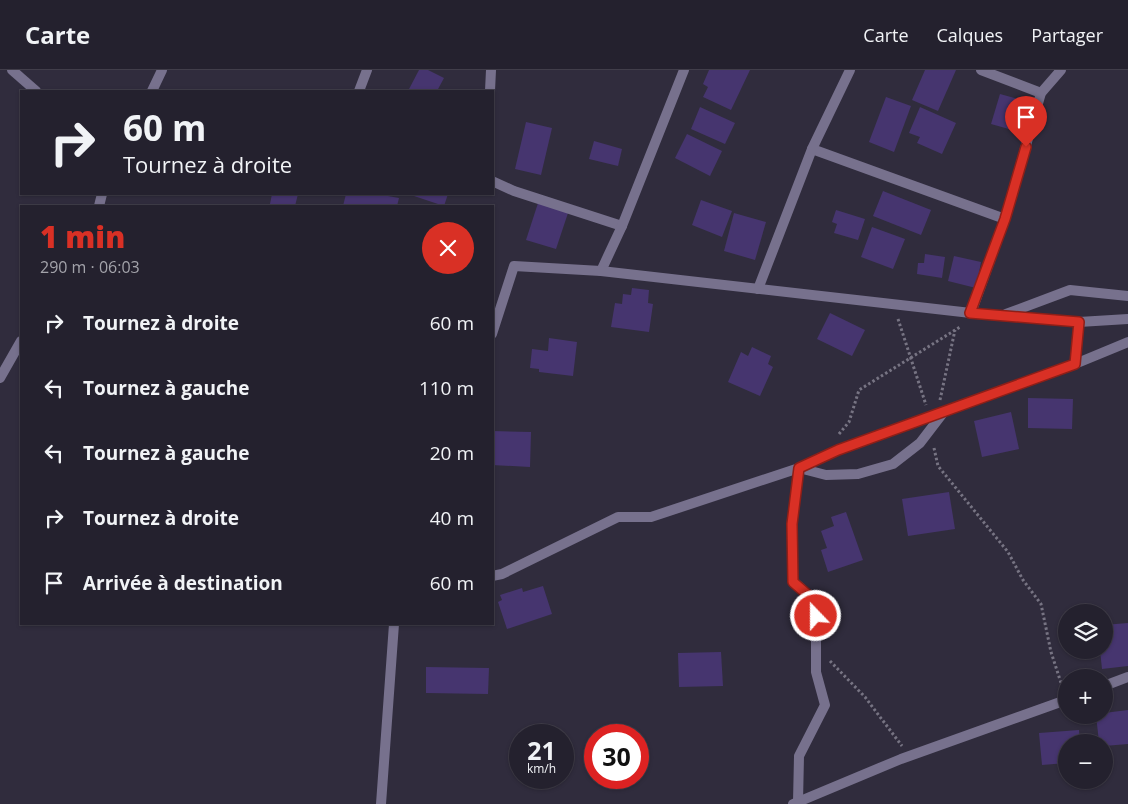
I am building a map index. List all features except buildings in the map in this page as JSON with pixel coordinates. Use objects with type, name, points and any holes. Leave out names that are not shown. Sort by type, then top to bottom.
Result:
[{"type":"street","points":[[12,70],[35,90]]},
{"type":"street","points":[[152,90],[162,70]]},
{"type":"street","points":[[359,90],[367,70]]},
{"type":"street","points":[[490,90],[491,70]]},
{"type":"street","points":[[601,271],[622,226],[684,70]]},
{"type":"street","points":[[758,289],[812,149],[850,70]]},
{"type":"street","points":[[981,70],[1041,93]]},
{"type":"street","points":[[970,313],[1005,219],[1041,93],[1061,70]]},
{"type":"street","points":[[812,149],[1005,219]]},
{"type":"street","points":[[494,181],[514,190],[622,226]]},
{"type":"street","points":[[494,328],[514,266],[601,271],[970,313],[1079,322],[1128,319]]},
{"type":"street","points":[[1002,315],[1070,290],[1128,296]]},
{"type":"street","points":[[1075,364],[1079,322]]},
{"type":"street","points":[[494,576],[502,574],[618,517],[651,517],[799,468],[838,450],[1075,364],[1128,342]]},
{"type":"street","points":[[0,378],[20,343]]},
{"type":"street","points":[[799,468],[826,475],[842,475],[858,474],[893,464],[920,443],[943,412]]},
{"type":"street","points":[[799,468],[792,524],[793,582],[816,602],[816,672],[825,706],[800,756],[795,803],[901,759],[1058,703]]},
{"type":"street","points":[[381,804],[394,625]]},
{"type":"street","points":[[1113,683],[1128,677]]},
{"type":"path","points":[[893,304],[930,417]]},
{"type":"path","points":[[838,436],[849,422],[859,390],[982,313]]},
{"type":"path","points":[[943,412],[939,397],[955,330]]},
{"type":"path","points":[[930,429],[938,466],[1008,552],[1023,580],[1041,604],[1051,652],[1058,674]]},
{"type":"path","points":[[816,643],[835,667],[865,697],[903,747]]},
{"type":"route","points":[[816,616],[816,602],[793,582],[792,524],[799,468],[838,450],[1075,364],[1079,322],[970,313],[1005,219],[1026,147]]}]
